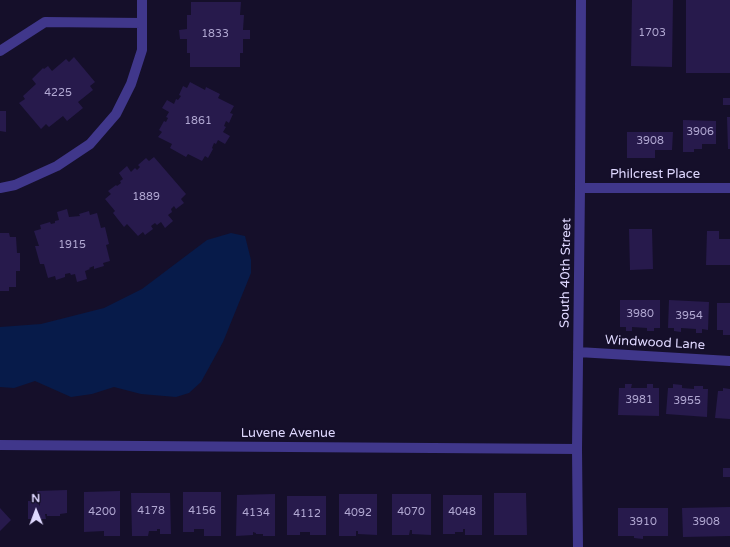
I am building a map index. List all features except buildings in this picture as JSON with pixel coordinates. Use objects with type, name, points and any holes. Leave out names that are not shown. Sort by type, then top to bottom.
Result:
[{"type":"street","points":[[0,188],[15,185],[58,166],[90,144],[116,114],[131,84],[142,50],[142,0]]},
{"type":"street","name":"South 40th Street","points":[[578,547],[577,449],[581,0]]},
{"type":"street","points":[[0,51],[45,22],[142,23]]},
{"type":"street","name":"Philcrest Place","points":[[580,188],[730,188]]},
{"type":"street","name":"Windwood Lane","points":[[578,352],[730,361]]},
{"type":"street","name":"Luvene Avenue","points":[[0,445],[577,449]]},
{"type":"water","points":[[231,233],[245,236],[251,260],[251,273],[223,342],[201,382],[189,393],[176,397],[141,394],[114,387],[92,394],[71,397],[35,381],[14,388],[0,387],[0,327],[41,324],[104,308],[142,289],[207,240]]}]
